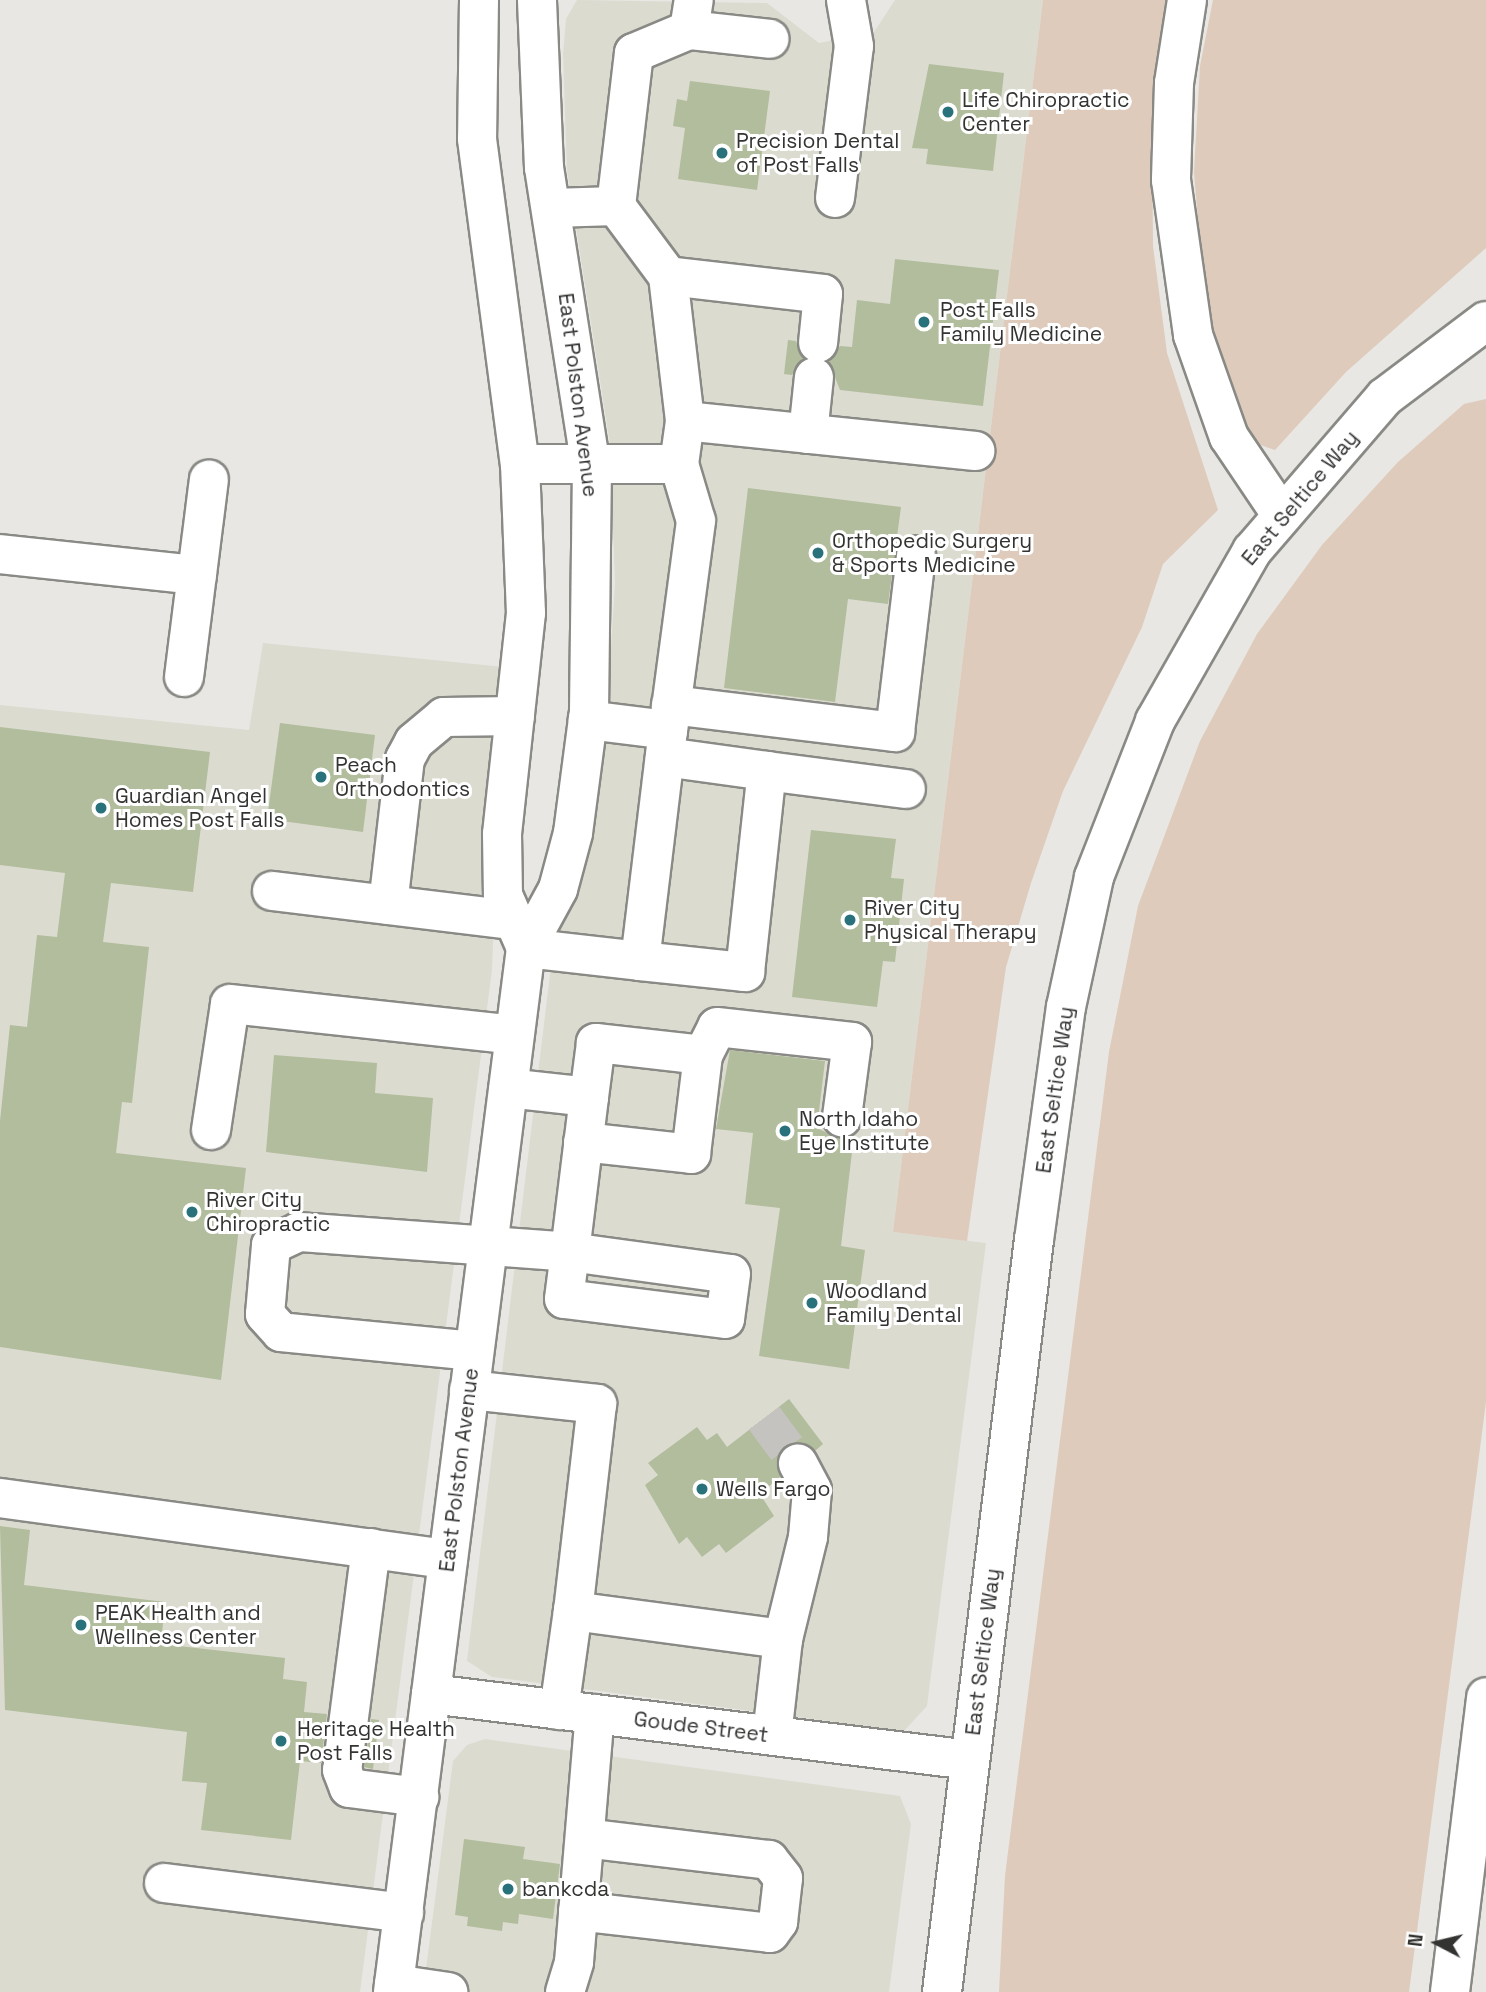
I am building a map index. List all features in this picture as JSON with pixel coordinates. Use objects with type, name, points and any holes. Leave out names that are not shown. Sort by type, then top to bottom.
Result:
[{"type":"main road","name":"East Polston Avenue","points":[[394,1988],[514,1035],[518,934],[502,834],[526,613],[520,464],[477,139],[479,0]]},
{"type":"main road","name":"East Polston Avenue","points":[[518,934],[558,889],[573,833],[588,720],[591,467],[544,168],[537,0]]},
{"type":"main road","points":[[835,198],[853,46],[846,0]]},
{"type":"main road","points":[[1187,0],[1174,83],[1171,180],[1193,335],[1223,424],[1281,514]]},
{"type":"main road","points":[[640,961],[696,522],[679,464],[685,421],[668,276],[615,206],[634,53],[692,15],[770,39]]},
{"type":"main road","points":[[552,208],[615,206]]},
{"type":"main road","points":[[668,276],[823,293],[808,434]]},
{"type":"main road","name":"East Seltice Way","points":[[942,1992],[1066,1007],[1094,877],[1155,721],[1222,597],[1281,514],[1385,397],[1479,327]]},
{"type":"main road","points":[[685,421],[975,451]]},
{"type":"main road","points":[[520,464],[591,467],[679,464]]},
{"type":"main road","points":[[184,677],[209,481]]},
{"type":"main road","points":[[0,554],[197,575]]},
{"type":"main road","points":[[588,720],[668,731],[895,732],[916,555]]},
{"type":"main road","points":[[388,905],[405,759],[414,742],[444,716],[515,716]]},
{"type":"main road","points":[[668,731],[767,771],[906,789]]},
{"type":"main road","points":[[272,891],[388,905],[640,961],[745,972],[767,771]]},
{"type":"main road","points":[[211,1130],[230,1004],[514,1035]]},
{"type":"main road","points":[[583,1142],[691,1154],[703,1055],[717,1027],[852,1042],[842,1117]]},
{"type":"main road","points":[[474,1352],[281,1332],[265,1314],[271,1245],[299,1232],[488,1243],[570,1252],[596,1043],[703,1055]]},
{"type":"main road","points":[[508,1088],[589,1097]]},
{"type":"main road","points":[[470,1390],[597,1405],[573,1611],[585,1838],[578,1912],[565,1992]]},
{"type":"main road","points":[[772,1735],[783,1639],[808,1537],[812,1490],[798,1464]]},
{"type":"main road","points":[[0,1498],[448,1559]]},
{"type":"main road","points":[[371,1548],[344,1783],[419,1797]]},
{"type":"main road","points":[[573,1611],[783,1639]]},
{"type":"main road","name":"Goude Street","points":[[431,1694],[970,1760]]},
{"type":"main road","points":[[1450,1992],[1486,1697]]},
{"type":"main road","points":[[578,1912],[770,1933],[778,1922],[783,1878],[769,1860],[585,1838]]},
{"type":"main road","points":[[164,1883],[404,1913]]},
{"type":"main road","points":[[394,1988],[448,1992]]},
{"type":"shaded area","points":[[577,0],[767,3],[819,43],[874,32],[895,0],[1043,0],[893,1232],[986,1243],[927,1706],[904,1731],[492,1677],[467,1661],[554,941],[596,793],[610,664],[615,583],[610,444],[567,170],[563,54],[566,19]]},
{"type":"shaded area","points":[[1043,0],[1167,0],[1152,127],[1153,246],[1167,353],[1218,510],[1163,564],[1142,627],[1063,791],[1031,883],[1006,967],[967,1241],[893,1232]]},
{"type":"shaded area","points":[[1213,0],[1486,0],[1486,248],[1346,372],[1275,450],[1252,442],[1218,380],[1202,268],[1194,172],[1200,66]]},
{"type":"shaded area","points":[[1486,399],[1486,1402],[1409,1992],[999,1992],[1005,1876],[1109,1052],[1138,906],[1200,741],[1257,634],[1322,545],[1398,462],[1464,404]]},
{"type":"shaded area","points":[[263,643],[504,667],[492,970],[360,1992],[0,1992],[0,705],[249,730]]},
{"type":"shaded area","points":[[485,1739],[900,1796],[911,1824],[889,1992],[423,1992],[453,1761],[467,1745]]},
{"type":"building","name":"Life Chiropractic Center","points":[[929,64],[1004,73],[993,171],[926,164],[928,149],[912,148]]},
{"type":"building","name":"Precision Dental of Post Falls","points":[[690,81],[770,91],[757,190],[678,179],[685,128],[673,126],[677,99],[687,101]]},
{"type":"building","name":"Post Falls Family Medicine","points":[[895,259],[999,270],[983,406],[840,390],[829,362],[840,346],[852,347],[857,300],[890,304]]},
{"type":"building","points":[[788,340],[796,341],[803,358],[792,375],[784,374]]},
{"type":"building","name":"Orthopedic Surgery & Sports Medicine","points":[[748,488],[901,507],[888,604],[848,599],[835,702],[724,688]]},
{"type":"building","name":"Peach Orthodontics","points":[[280,723],[375,735],[363,832],[267,819]]},
{"type":"building","points":[[0,727],[210,752],[193,892],[111,883],[103,942],[149,947],[132,1103],[122,1102],[116,1153],[246,1168],[221,1380],[0,1347],[0,1121],[10,1025],[27,1027],[37,935],[57,937],[65,873],[0,865]]},
{"type":"building","name":"River City Physical Therapy","points":[[811,830],[896,839],[891,878],[904,879],[895,962],[883,961],[877,1007],[792,997]]},
{"type":"building","points":[[730,1050],[825,1061],[817,1128],[838,1138],[854,1135],[841,1246],[865,1250],[849,1369],[759,1356],[780,1208],[745,1204],[753,1133],[716,1129]]},
{"type":"building","points":[[274,1055],[377,1063],[375,1093],[433,1098],[427,1172],[266,1152]]},
{"type":"building","name":"Wells Fargo","points":[[789,1399],[823,1444],[815,1451],[798,1442],[780,1452],[780,1477],[760,1494],[774,1516],[726,1553],[719,1544],[702,1557],[687,1537],[679,1544],[645,1485],[658,1475],[648,1463],[697,1427],[707,1440],[717,1433],[727,1447]]},
{"type":"building","points":[[0,1526],[30,1530],[24,1585],[165,1602],[161,1644],[285,1658],[283,1679],[307,1682],[304,1712],[327,1714],[321,1763],[300,1761],[291,1840],[201,1830],[207,1783],[182,1781],[187,1732],[5,1710]]},
{"type":"building","points":[[371,1719],[379,1720],[373,1769],[364,1767]]},
{"type":"building","name":"bankcda","points":[[464,1839],[525,1847],[523,1859],[560,1864],[553,1919],[519,1914],[518,1924],[503,1922],[502,1931],[467,1926],[468,1917],[455,1915]]},
{"type":"tunnel","points":[[764,1418],[798,1464]]},
{"type":"place","name":"Life Chiropractic Center","points":[[948,112]]},
{"type":"place","name":"Precision Dental of Post Falls","points":[[722,153]]},
{"type":"place","name":"Post Falls Family Medicine","points":[[924,322]]},
{"type":"place","name":"Orthopedic Surgery & Sports Medicine","points":[[818,553]]},
{"type":"place","name":"Peach Orthodontics","points":[[321,777]]},
{"type":"place","name":"Guardian Angel Homes Post Falls","points":[[101,808]]},
{"type":"place","name":"River City Physical Therapy","points":[[850,920]]},
{"type":"place","name":"North Idaho Eye Institute","points":[[785,1131]]},
{"type":"place","name":"River City Chiropractic","points":[[192,1212]]},
{"type":"place","name":"Woodland Family Dental","points":[[812,1303]]},
{"type":"place","name":"Wells Fargo","points":[[702,1489]]},
{"type":"place","name":"PEAK Health and Wellness Center","points":[[81,1625]]},
{"type":"place","name":"Heritage Health Post Falls","points":[[281,1741]]},
{"type":"place","name":"bankcda","points":[[508,1889]]}]
